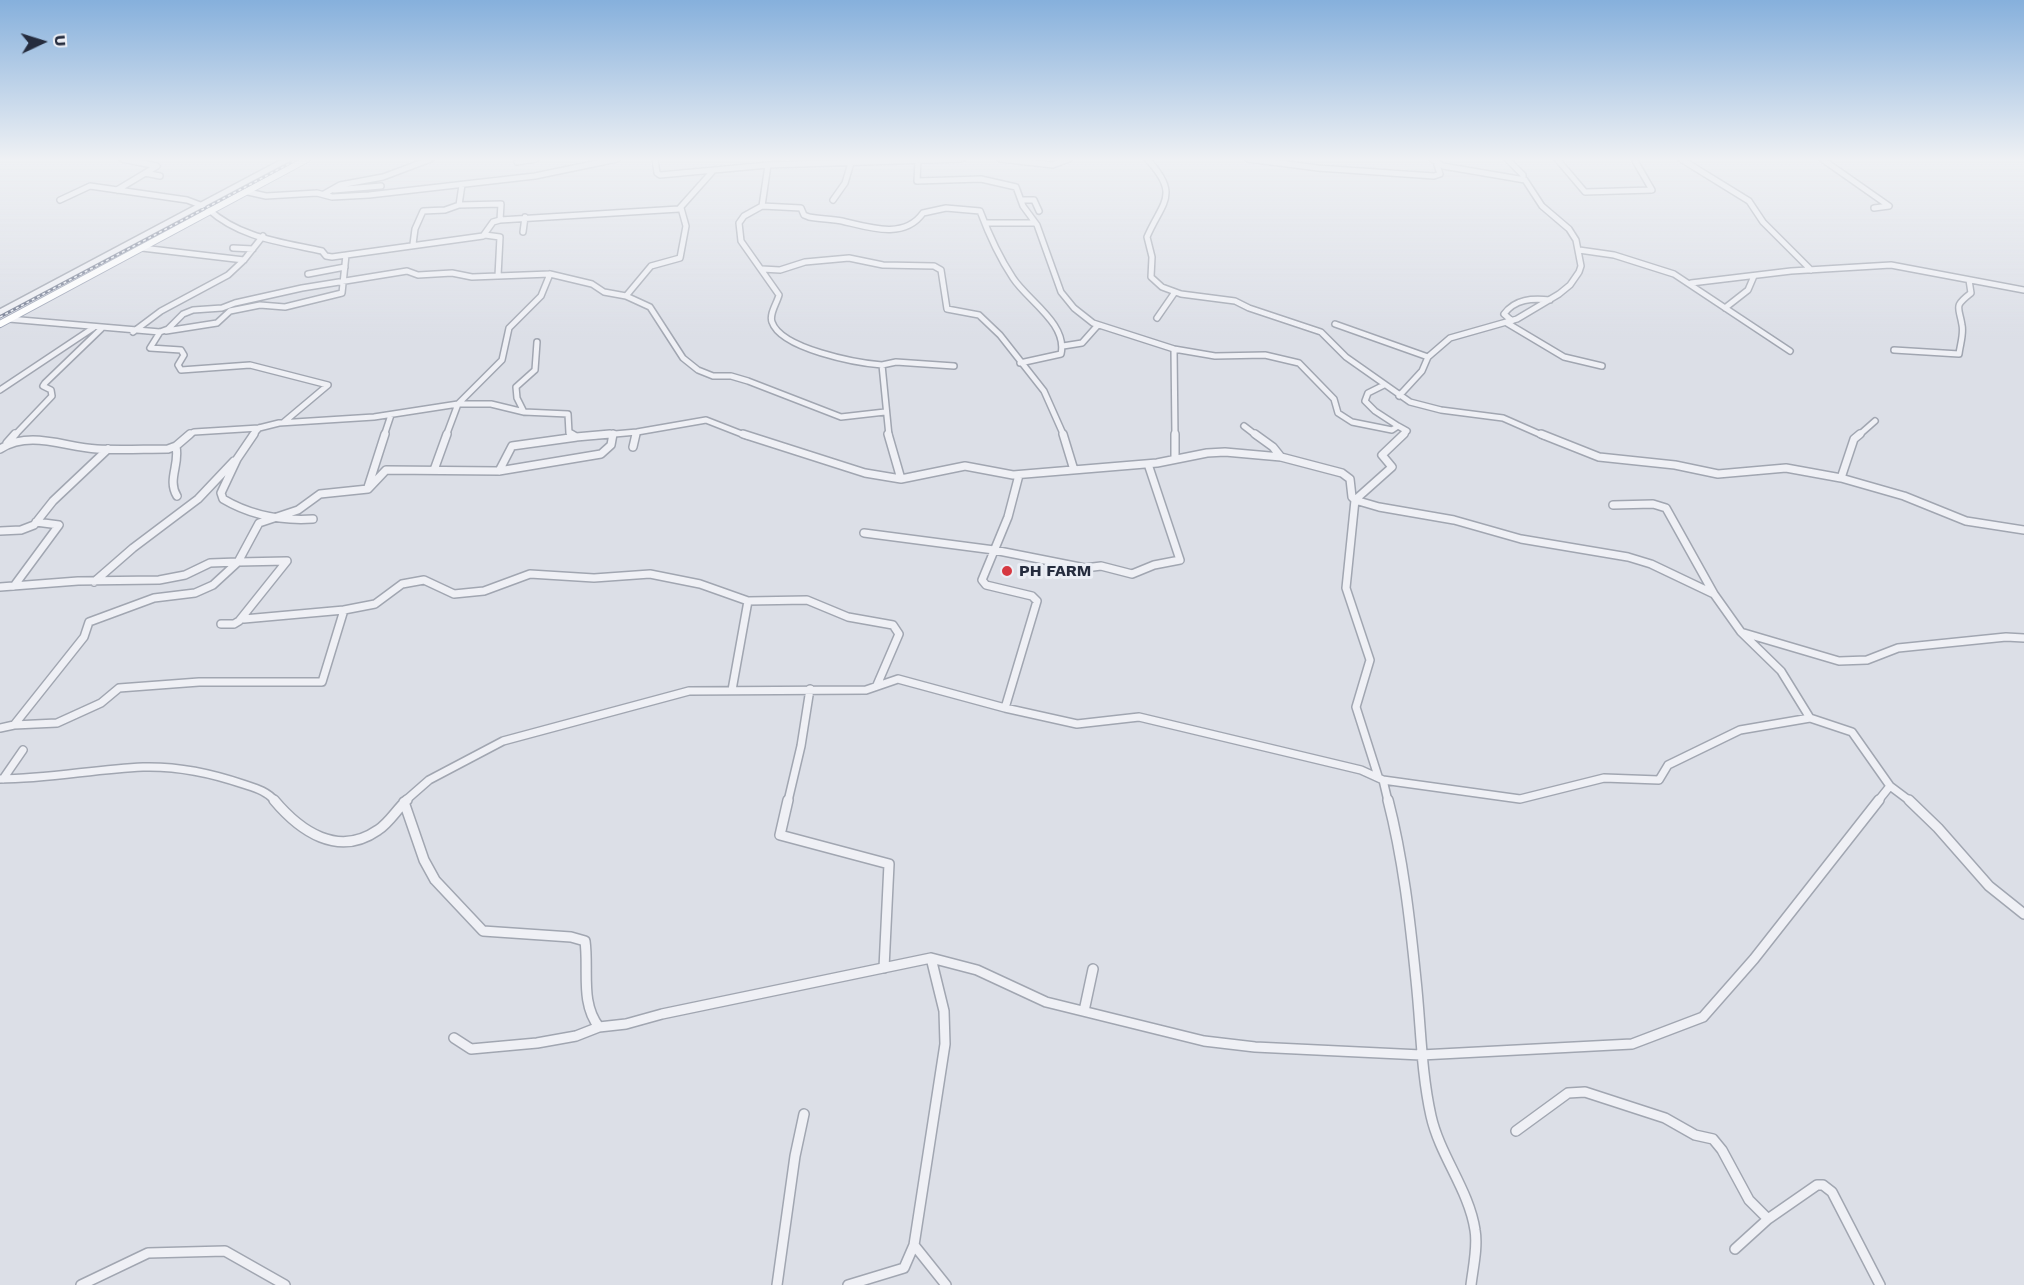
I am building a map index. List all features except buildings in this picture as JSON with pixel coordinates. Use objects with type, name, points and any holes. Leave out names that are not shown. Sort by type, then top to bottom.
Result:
[{"type":"main road","points":[[0,324],[142,248],[188,219]]},
{"type":"street","points":[[0,312],[184,219]]},
{"type":"street","points":[[220,219],[228,225],[262,236],[322,251],[328,257],[485,235],[500,237],[498,276]]},
{"type":"street","points":[[413,244],[415,229],[420,219]]},
{"type":"street","points":[[485,235],[491,223],[509,219]]},
{"type":"street","points":[[523,232],[525,219]]},
{"type":"street","points":[[626,296],[651,266],[680,258],[686,226],[684,219]]},
{"type":"street","points":[[742,219],[739,224],[741,241],[779,295],[771,314],[773,324],[789,340],[842,359],[870,365],[896,362],[954,366]]},
{"type":"street","points":[[814,219],[840,221],[867,230],[894,229],[912,224],[920,219]]},
{"type":"street","points":[[984,219],[994,248],[1013,279],[1021,291],[1049,316],[1063,346],[1061,354],[1020,363]]},
{"type":"street","points":[[1033,219],[1064,297],[1082,315],[1098,325],[1174,349],[1215,356],[1265,355],[1299,363],[1334,399],[1338,413],[1352,422],[1392,430],[1398,426]]},
{"type":"street","points":[[1158,219],[1147,237],[1152,257],[1151,277],[1162,287],[1175,292],[1235,301],[1249,308],[1315,329],[1326,336],[1346,357],[1384,385],[1400,396],[1425,406],[1503,418],[1580,452],[1599,457],[1675,465],[1718,474],[1786,468],[1841,478],[1904,496],[1966,521],[2024,530]]},
{"type":"street","points":[[1400,396],[1422,371],[1428,357],[1450,338],[1510,322],[1550,300],[1570,285],[1579,272],[1579,250],[1571,232],[1556,219]]},
{"type":"street","points":[[1761,219],[1811,270]]},
{"type":"street","points":[[986,223],[1035,223]]},
{"type":"street","points":[[133,332],[158,313],[224,278],[244,260],[262,236]]},
{"type":"street","points":[[142,248],[244,260]]},
{"type":"street","points":[[233,248],[253,249]]},
{"type":"street","points":[[1579,250],[1635,260],[1666,270],[1691,283],[1790,351]]},
{"type":"street","points":[[9,319],[133,332],[163,332],[217,323],[230,311],[260,305],[285,306],[342,294],[346,255]]},
{"type":"street","points":[[762,269],[780,270],[805,262],[849,258],[883,265],[934,266],[941,270],[947,309],[970,312],[991,324],[1044,391],[1051,403],[1074,470]]},
{"type":"street","points":[[1691,283],[1811,270],[1906,266],[2024,290]]},
{"type":"street","points":[[308,274],[345,267]]},
{"type":"street","points":[[283,423],[328,385],[249,365],[181,370],[178,364],[184,355],[181,350],[150,348],[163,332],[189,312],[226,309],[235,303],[302,288],[407,271],[418,275],[452,273],[471,277],[550,274],[592,284],[604,292],[626,296],[650,307],[683,358],[698,370],[713,376],[731,376],[748,381],[841,417],[885,412]]},
{"type":"street","points":[[434,470],[458,404],[502,360],[509,328],[541,296],[550,274]]},
{"type":"street","points":[[1725,308],[1748,290],[1754,276]]},
{"type":"street","points":[[1894,350],[1959,354],[1963,327],[1958,309],[1959,302],[1971,293],[1969,280]]},
{"type":"street","points":[[1157,318],[1175,292]]},
{"type":"street","points":[[1550,300],[1533,298],[1510,307],[1504,314],[1510,322],[1548,349],[1587,365],[1602,366]]},
{"type":"street","points":[[1335,324],[1428,357]]},
{"type":"street","points":[[1063,346],[1082,343],[1098,325]]},
{"type":"street","points":[[0,390],[93,328]]},
{"type":"street","points":[[2,447],[52,396],[51,390],[43,386],[45,383],[101,329]]},
{"type":"street","points":[[524,412],[517,398],[516,387],[535,370],[537,342]]},
{"type":"street","points":[[1174,349],[1175,459]]},
{"type":"street","points":[[882,365],[889,441],[902,479]]},
{"type":"street","points":[[1384,385],[1368,393],[1365,401],[1375,411],[1407,431],[1382,456],[1392,467],[1355,500],[1346,588],[1370,660],[1356,707],[1397,834],[1416,981],[1421,1055],[1434,1128],[1473,1216],[1476,1233],[1471,1285]]},
{"type":"street","points":[[2,447],[15,441],[51,441],[108,450],[176,447],[191,433],[391,415],[458,404],[491,404],[524,412],[568,414],[569,434],[580,437]]},
{"type":"street","points":[[368,489],[391,415]]},
{"type":"street","points":[[499,471],[512,446],[637,432],[706,420],[750,437],[865,473],[902,479],[965,466],[979,467],[1005,475],[1018,475],[1148,464],[1212,452],[1281,457],[1341,473],[1350,479],[1351,495],[1355,500],[1379,507],[1454,520],[1539,543],[1628,557],[1651,564],[1714,594]]},
{"type":"street","points":[[1841,478],[1854,439],[1875,421]]},
{"type":"street","points":[[1244,426],[1273,447],[1281,457]]},
{"type":"street","points":[[259,428],[247,440],[234,461],[221,493],[223,499],[250,511],[275,517],[291,520],[313,519]]},
{"type":"street","points":[[633,447],[637,432]]},
{"type":"street","points":[[14,725],[84,637],[89,622],[154,598],[195,593],[213,585],[238,562],[258,523],[298,510],[320,494],[368,489],[386,470],[499,471],[601,454],[611,445],[613,434]]},
{"type":"street","points":[[176,447],[179,464],[172,484],[177,496]]},
{"type":"street","points":[[0,531],[27,528],[36,522],[59,494],[108,450]]},
{"type":"street","points":[[94,582],[133,548],[198,499],[234,461]]},
{"type":"street","points":[[864,533],[994,550],[1085,567],[1101,566],[1132,574],[1154,565],[1180,560],[1148,464]]},
{"type":"street","points":[[1005,708],[1037,601],[1032,596],[983,583],[1013,503],[1018,475]]},
{"type":"street","points":[[1613,505],[1653,504],[1666,508],[1714,594],[1741,632],[1781,671],[1810,718],[1817,722],[1844,727],[1852,732],[1890,786],[1908,799],[1938,828],[1989,886],[2024,914]]},
{"type":"street","points":[[14,586],[59,525],[36,522]]},
{"type":"street","points":[[0,587],[78,581],[159,580],[185,575],[210,563],[287,561],[262,591],[244,618],[235,624],[221,624]]},
{"type":"street","points":[[244,618],[344,610],[375,604],[402,584],[424,580],[454,594],[484,591],[530,574],[594,578],[650,574],[700,584],[748,601],[807,600],[848,617],[893,625],[899,634],[877,685]]},
{"type":"street","points":[[732,690],[748,601]]},
{"type":"street","points":[[0,728],[57,723],[101,703],[119,688],[199,682],[322,682],[344,610]]},
{"type":"street","points":[[1741,632],[1839,661],[1867,660],[1898,648],[2006,637],[2024,638]]},
{"type":"street","points":[[2,779],[30,779],[143,767],[177,768],[225,778],[262,791],[271,796],[290,819],[310,834],[349,843],[378,830],[429,780],[503,741],[689,691],[866,690],[898,679],[1005,708],[1077,724],[1139,717],[1362,770],[1380,778],[1520,800],[1604,778],[1659,780],[1668,765],[1740,730],[1810,718]]},
{"type":"street","points":[[810,689],[801,746],[780,835],[889,864],[884,968]]},
{"type":"street","points":[[2,779],[23,750]]},
{"type":"street","points":[[454,1038],[471,1049],[565,1039],[599,1027],[626,1024],[662,1014],[931,958],[977,970],[1047,1002],[1204,1041],[1256,1047],[1421,1055],[1632,1044],[1703,1017],[1754,959],[1890,786]]},
{"type":"street","points":[[404,802],[424,860],[435,880],[483,931],[571,937],[585,941],[587,987],[591,1012],[599,1027]]},
{"type":"street","points":[[848,1285],[904,1268],[909,1263],[914,1245],[945,1044],[944,1011],[931,958]]},
{"type":"street","points":[[1084,1011],[1093,969]]},
{"type":"street","points":[[1516,1131],[1568,1093],[1574,1092],[1585,1092],[1665,1118],[1695,1135],[1713,1139],[1722,1150],[1749,1200],[1768,1219]]},
{"type":"street","points":[[777,1285],[784,1251],[797,1140],[804,1114]]},
{"type":"street","points":[[1735,1249],[1768,1219],[1817,1185],[1823,1185],[1832,1192],[1880,1285]]},
{"type":"street","points":[[914,1245],[946,1285]]},
{"type":"street","points":[[81,1285],[148,1253],[225,1251],[285,1285]]},
{"type":"railway","points":[[0,317],[185,219]]},
{"type":"place","name":"PH FARM","points":[[1007,571]]}]
